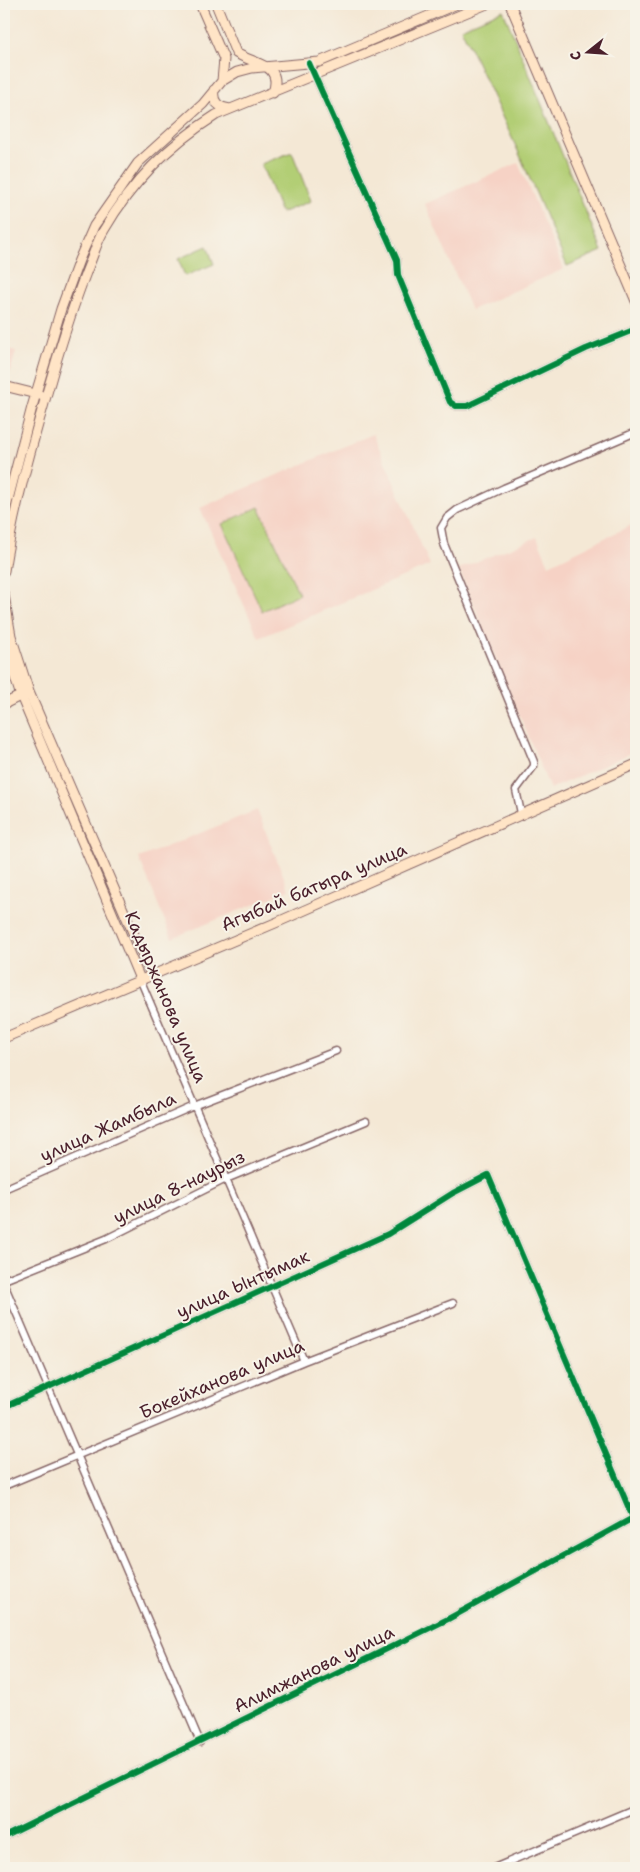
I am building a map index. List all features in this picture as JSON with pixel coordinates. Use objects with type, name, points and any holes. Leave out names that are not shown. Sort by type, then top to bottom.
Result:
[{"type":"main road","points":[[200,4],[224,59],[222,81]]},
{"type":"main road","points":[[216,4],[236,53],[272,70],[276,78],[273,93]]},
{"type":"main road","points":[[4,515],[61,309],[94,226],[138,163],[203,104],[222,81],[237,72],[266,66],[319,62],[457,4]]},
{"type":"main road","points":[[4,571],[11,526],[69,319],[103,232],[124,200],[160,158],[190,132],[230,109],[487,4]]},
{"type":"main road","points":[[510,4],[636,302]]},
{"type":"main road","points":[[214,89],[214,100],[217,104],[230,109]]},
{"type":"main road","points":[[4,386],[46,397]]},
{"type":"main road","name":"Кадыржанова улица","points":[[4,595],[11,636],[25,694],[151,974]]},
{"type":"main road","name":"Кадыржанова улица","points":[[4,644],[140,979]]},
{"type":"main road","points":[[4,704],[25,694]]},
{"type":"main road","name":"Агыбай батыра улица","points":[[4,1038],[151,974],[280,921],[636,764]]},
{"type":"street","points":[[309,63],[397,260],[398,275],[450,402],[456,406],[467,406],[586,349],[636,329]]},
{"type":"street","points":[[521,814],[516,790],[534,766],[534,762],[444,544],[441,528],[447,518],[457,510],[636,432]]},
{"type":"street","name":"Кадыржанова улица","points":[[140,979],[304,1361]]},
{"type":"street","name":"улица Жамбыла","points":[[4,1190],[194,1106],[336,1051]]},
{"type":"street","name":"улица 8-наурыз","points":[[4,1280],[106,1239],[226,1179],[366,1120]]},
{"type":"street","name":"улица Ынтымак","points":[[4,1407],[388,1234],[453,1193],[488,1175],[633,1518]]},
{"type":"street","points":[[4,1284],[200,1742]]},
{"type":"street","name":"Бокейханова улица","points":[[4,1486],[304,1361],[453,1303]]},
{"type":"street","points":[[633,1518],[636,1525]]},
{"type":"street","name":"Алимжанова улица","points":[[4,1837],[448,1619],[633,1518]]},
{"type":"street","points":[[494,1868],[636,1808]]},
{"type":"shaded area","points":[[518,163],[564,269],[471,310],[425,204]]},
{"type":"shaded area","points":[[4,348],[16,351],[10,373],[4,371]]},
{"type":"shaded area","points":[[373,434],[430,565],[259,638],[200,508]]},
{"type":"shaded area","points":[[636,523],[636,751],[550,789],[459,569],[537,537],[549,565]]},
{"type":"shaded area","points":[[257,810],[289,890],[172,938],[139,858]]},
{"type":"green space","points":[[503,10],[602,251],[567,266],[518,151],[461,28]]},
{"type":"green space","points":[[292,152],[311,201],[281,213],[261,164]]},
{"type":"green space","points":[[207,246],[214,264],[185,276],[178,259]]},
{"type":"green space","points":[[259,507],[299,594],[262,611],[222,524]]},
{"type":"cycle path","points":[[309,63],[397,260],[398,275],[450,402],[456,406],[467,406],[586,349],[636,329]]},
{"type":"cycle path","points":[[4,1407],[388,1234],[453,1193],[488,1175],[636,1525]]},
{"type":"cycle path","points":[[4,1837],[448,1619],[633,1518]]}]
